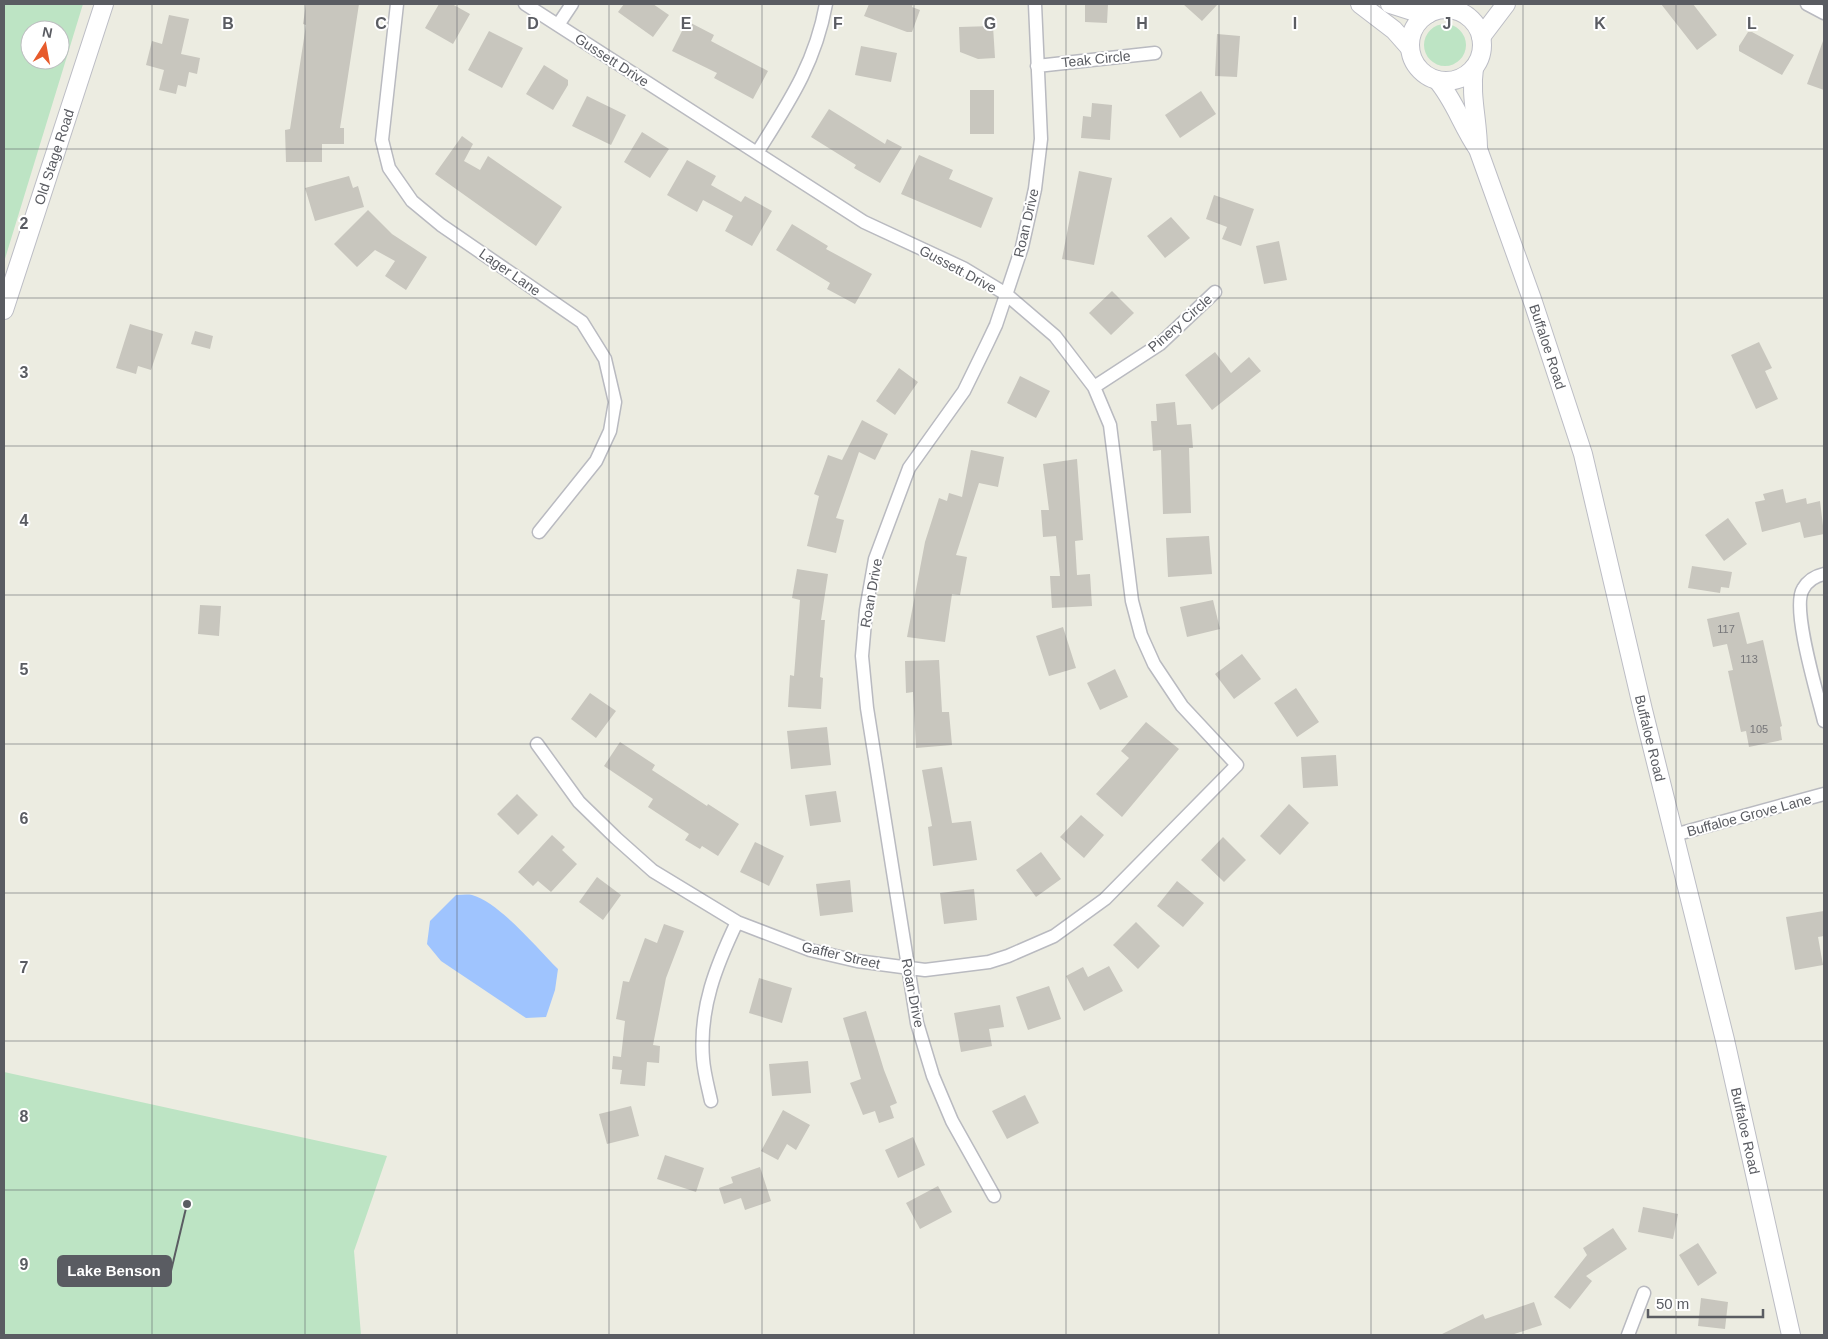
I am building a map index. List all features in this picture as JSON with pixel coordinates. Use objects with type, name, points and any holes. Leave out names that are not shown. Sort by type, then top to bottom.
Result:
[{"type":"street","name":"Old Stage Road","points":[[4,310],[104,4]]},
{"type":"street","name":"Lager Lane","points":[[397,4],[382,140],[389,168],[412,201],[441,225],[582,322],[605,359],[615,402],[610,431],[596,461],[539,532]]},
{"type":"street","name":"Gussett Drive","points":[[525,4],[864,222],[963,268],[1006,294],[1055,336],[1094,387],[1110,425],[1132,601],[1141,635],[1154,664],[1182,706],[1237,765]]},
{"type":"street","points":[[558,25],[572,4]]},
{"type":"street","points":[[757,153],[808,66],[820,34],[826,4]]},
{"type":"street","name":"Roan Drive","points":[[994,1196],[952,1122],[933,1076],[917,1023],[866,708],[862,656],[866,610],[875,559],[909,468],[964,391],[996,325],[1022,247],[1035,189],[1040,139],[1035,4]]},
{"type":"street","points":[[1360,4],[1394,30],[1410,47]]},
{"type":"street","points":[[1390,4],[1412,12],[1428,14],[1447,9],[1457,11],[1468,16],[1476,25],[1481,37],[1480,58],[1474,68],[1457,80],[1437,80],[1418,68],[1412,58],[1410,47],[1414,28],[1428,14]]},
{"type":"street","points":[[1457,11],[1474,4]]},
{"type":"street","points":[[1481,37],[1506,4]]},
{"type":"street","points":[[1807,4],[1824,13]]},
{"type":"street","name":"Teak Circle","points":[[1037,66],[1155,53]]},
{"type":"street","name":"Buffaloe Road","points":[[1474,68],[1472,98],[1478,125],[1478,149]]},
{"type":"street","name":"Buffaloe Road","points":[[1437,80],[1453,101],[1463,128],[1478,149],[1533,302],[1583,454],[1674,835],[1726,1040],[1791,1335]]},
{"type":"street","name":"Pinery Circle","points":[[1094,387],[1160,344],[1215,292]]},
{"type":"street","points":[[1824,574],[1814,576],[1802,590],[1800,604],[1801,624],[1824,721]]},
{"type":"street","name":"Gaffer Street","points":[[536,744],[579,802],[616,838],[654,871],[737,922],[810,950],[857,961],[925,970],[989,962],[1054,936],[1105,899],[1237,765]]},
{"type":"street","name":"Buffaloe Grove Lane","points":[[1674,835],[1824,794]]},
{"type":"street","points":[[711,1100],[703,1061],[702,1036],[707,995],[737,922]]},
{"type":"street","points":[[1628,1335],[1644,1293]]},
{"type":"green space","points":[[4,4],[83,4],[70,46],[70,20],[20,20],[20,70],[63,70],[4,262]]},
{"type":"green space","points":[[1441,24],[1449,24],[1460,30],[1466,45],[1460,60],[1449,66],[1441,66],[1430,60],[1424,49],[1424,41],[1430,30]]},
{"type":"green space","points":[[4,1072],[387,1156],[354,1251],[361,1335],[4,1335]]},
{"type":"water","points":[[456,895],[472,895],[483,899],[518,927],[558,969],[555,990],[546,1017],[526,1018],[441,961],[427,944],[430,921]]},
{"type":"building","points":[[306,4],[359,4],[340,128],[344,128],[344,144],[322,144],[322,162],[286,162],[285,130],[290,129],[306,25],[303,24]]},
{"type":"building","points":[[439,4],[452,4],[470,14],[453,44],[425,28]]},
{"type":"building","points":[[624,4],[653,4],[669,15],[653,37],[618,12]]},
{"type":"building","points":[[869,4],[913,4],[912,7],[920,10],[912,32],[907,32],[864,16]]},
{"type":"building","points":[[1085,4],[1108,4],[1107,23],[1085,22]]},
{"type":"building","points":[[1183,4],[1218,4],[1202,21]]},
{"type":"building","points":[[1661,4],[1693,4],[1717,35],[1697,50]]},
{"type":"building","points":[[169,15],[189,19],[181,54],[200,58],[197,74],[189,72],[186,87],[178,85],[176,94],[159,90],[164,70],[146,65],[152,41],[162,44]]},
{"type":"building","points":[[687,21],[714,35],[711,41],[768,71],[753,99],[714,78],[717,73],[672,51]]},
{"type":"building","points":[[993,26],[995,58],[978,59],[960,52],[959,27]]},
{"type":"building","points":[[489,31],[523,48],[502,88],[468,70]]},
{"type":"building","points":[[1748,32],[1752,32],[1794,55],[1782,75],[1739,51],[1739,46]]},
{"type":"building","points":[[1217,34],[1240,36],[1237,77],[1215,76]]},
{"type":"building","points":[[1824,41],[1824,90],[1807,84]]},
{"type":"building","points":[[861,46],[897,53],[891,82],[855,75]]},
{"type":"building","points":[[544,65],[568,80],[568,85],[553,110],[526,94]]},
{"type":"building","points":[[970,90],[994,90],[994,134],[970,134]]},
{"type":"building","points":[[1201,91],[1216,114],[1180,138],[1165,115]]},
{"type":"building","points":[[587,96],[626,115],[611,145],[572,126]]},
{"type":"building","points":[[1092,103],[1112,105],[1110,140],[1081,138],[1083,116],[1091,117]]},
{"type":"building","points":[[829,109],[885,144],[887,139],[902,147],[880,183],[854,168],[856,165],[811,137]]},
{"type":"building","points":[[642,132],[669,149],[650,178],[624,162]]},
{"type":"building","points":[[462,136],[473,144],[464,161],[480,170],[488,156],[562,207],[536,246],[435,174]]},
{"type":"building","points":[[919,155],[953,170],[949,179],[993,198],[981,228],[901,194]]},
{"type":"building","points":[[687,160],[716,176],[711,185],[741,202],[745,196],[772,211],[752,246],[725,231],[733,216],[703,200],[697,212],[667,195]]},
{"type":"building","points":[[1079,171],[1112,178],[1094,265],[1062,259]]},
{"type":"building","points":[[349,176],[353,188],[358,186],[364,207],[315,221],[305,188]]},
{"type":"building","points":[[1214,195],[1254,209],[1241,246],[1222,239],[1227,227],[1206,219]]},
{"type":"building","points":[[368,210],[392,234],[427,257],[406,290],[385,276],[395,261],[375,250],[357,267],[334,244]]},
{"type":"building","points":[[1171,217],[1190,238],[1165,258],[1147,236]]},
{"type":"building","points":[[792,224],[828,246],[826,249],[872,274],[855,304],[827,289],[830,283],[776,250]]},
{"type":"building","points":[[1279,241],[1287,280],[1264,284],[1256,246]]},
{"type":"building","points":[[1112,291],[1134,313],[1111,335],[1089,313]]},
{"type":"building","points":[[130,324],[163,334],[151,370],[138,366],[136,374],[116,368]]},
{"type":"building","points":[[195,331],[213,336],[210,349],[191,344]]},
{"type":"building","points":[[1759,342],[1772,368],[1765,371],[1778,399],[1756,409],[1731,355]]},
{"type":"building","points":[[1215,352],[1231,373],[1249,357],[1261,371],[1212,410],[1185,375]]},
{"type":"building","points":[[899,368],[918,382],[895,415],[876,401]]},
{"type":"building","points":[[1020,376],[1050,391],[1036,418],[1007,403]]},
{"type":"building","points":[[1175,402],[1177,425],[1191,424],[1193,448],[1189,448],[1191,513],[1163,514],[1161,450],[1153,451],[1151,421],[1157,421],[1156,404]]},
{"type":"building","points":[[862,420],[888,434],[875,460],[859,452],[836,518],[844,520],[836,553],[807,546],[819,496],[814,494],[828,455],[842,460]]},
{"type":"building","points":[[971,450],[1004,457],[998,487],[979,483],[956,555],[967,557],[960,595],[952,594],[945,642],[907,637],[925,542],[939,498],[947,501],[949,493],[962,497]]},
{"type":"building","points":[[1077,459],[1083,540],[1075,541],[1077,575],[1090,574],[1092,606],[1052,608],[1050,576],[1060,576],[1056,536],[1043,537],[1041,510],[1049,510],[1043,464]]},
{"type":"building","points":[[1783,489],[1786,503],[1806,498],[1807,504],[1820,501],[1824,534],[1804,538],[1800,522],[1762,532],[1755,502],[1765,500],[1763,494]]},
{"type":"building","points":[[1728,518],[1747,544],[1724,561],[1705,535]]},
{"type":"building","points":[[1209,536],[1212,574],[1168,577],[1166,538]]},
{"type":"building","points":[[1692,566],[1732,572],[1729,588],[1721,587],[1720,593],[1688,588]]},
{"type":"building","points":[[797,569],[828,574],[821,620],[825,620],[820,677],[823,678],[821,709],[788,707],[790,675],[794,676],[800,600],[792,598]]},
{"type":"building","points":[[1213,600],[1220,629],[1187,637],[1180,607]]},
{"type":"building","points":[[200,605],[221,606],[219,636],[198,634]]},
{"type":"building","points":[[1739,612],[1747,644],[1763,640],[1782,726],[1780,727],[1782,740],[1749,747],[1746,731],[1741,732],[1728,671],[1733,670],[1727,644],[1713,647],[1707,619]]},
{"type":"building","points":[[1063,627],[1076,668],[1049,676],[1036,636]]},
{"type":"building","points":[[1242,654],[1261,679],[1234,699],[1215,674]]},
{"type":"building","points":[[939,660],[942,712],[949,712],[952,745],[916,748],[913,692],[906,693],[905,661]]},
{"type":"building","points":[[1115,669],[1128,697],[1100,710],[1087,683]]},
{"type":"building","points":[[1296,688],[1319,722],[1297,737],[1274,703]]},
{"type":"building","points":[[590,693],[616,711],[596,738],[571,719]]},
{"type":"building","points":[[1146,722],[1179,749],[1122,817],[1096,794],[1129,758],[1121,751]]},
{"type":"building","points":[[827,727],[831,765],[791,769],[787,731]]},
{"type":"building","points":[[620,742],[655,765],[652,770],[707,806],[708,804],[739,824],[718,856],[702,846],[700,849],[685,840],[689,834],[648,807],[653,799],[604,766]]},
{"type":"building","points":[[1336,755],[1338,786],[1303,788],[1301,757]]},
{"type":"building","points":[[942,767],[952,823],[971,821],[977,860],[933,866],[928,827],[932,826],[922,770]]},
{"type":"building","points":[[836,791],[841,822],[810,826],[805,795]]},
{"type":"building","points":[[517,794],[538,815],[518,835],[497,814]]},
{"type":"building","points":[[1289,804],[1309,823],[1280,855],[1260,836]]},
{"type":"building","points":[[1081,815],[1104,835],[1084,858],[1060,837]]},
{"type":"building","points":[[552,835],[565,847],[562,850],[577,864],[551,892],[538,881],[533,886],[518,872]]},
{"type":"building","points":[[1223,837],[1246,860],[1224,882],[1201,860]]},
{"type":"building","points":[[755,842],[784,856],[769,886],[740,872]]},
{"type":"building","points":[[1041,852],[1061,879],[1036,897],[1016,870]]},
{"type":"building","points":[[597,877],[621,895],[603,920],[579,902]]},
{"type":"building","points":[[850,880],[853,912],[820,916],[816,884]]},
{"type":"building","points":[[1177,881],[1204,903],[1183,927],[1157,906]]},
{"type":"building","points":[[974,889],[977,920],[944,924],[940,893]]},
{"type":"building","points":[[1824,911],[1824,936],[1818,937],[1823,965],[1795,970],[1786,917]]},
{"type":"building","points":[[1136,922],[1160,946],[1138,969],[1113,945]]},
{"type":"building","points":[[664,924],[684,931],[666,978],[653,1045],[660,1046],[659,1063],[647,1062],[645,1086],[620,1084],[622,1070],[612,1069],[613,1056],[621,1057],[625,1021],[616,1019],[623,981],[629,982],[645,938],[657,943]]},
{"type":"building","points":[[1109,966],[1123,991],[1084,1011],[1066,976],[1083,967],[1088,977]]},
{"type":"building","points":[[759,978],[792,988],[782,1023],[749,1013]]},
{"type":"building","points":[[1049,986],[1061,1019],[1028,1030],[1016,997]]},
{"type":"building","points":[[1000,1005],[1004,1027],[989,1029],[992,1046],[961,1052],[954,1013]]},
{"type":"building","points":[[866,1011],[884,1070],[897,1103],[890,1106],[894,1118],[879,1123],[875,1111],[863,1115],[850,1083],[861,1079],[843,1018]]},
{"type":"building","points":[[808,1061],[811,1093],[772,1096],[769,1064]]},
{"type":"building","points":[[1025,1095],[1039,1123],[1007,1139],[992,1111]]},
{"type":"building","points":[[631,1106],[639,1136],[607,1144],[599,1114]]},
{"type":"building","points":[[783,1110],[810,1125],[796,1150],[787,1144],[778,1160],[761,1151]]},
{"type":"building","points":[[913,1137],[925,1165],[898,1178],[885,1150]]},
{"type":"building","points":[[665,1155],[704,1168],[696,1192],[657,1179]]},
{"type":"building","points":[[760,1167],[771,1201],[745,1210],[741,1198],[724,1204],[719,1188],[733,1183],[731,1177]]},
{"type":"building","points":[[938,1186],[952,1212],[920,1229],[906,1203]]},
{"type":"building","points":[[1643,1207],[1678,1214],[1673,1239],[1638,1232]]},
{"type":"building","points":[[1613,1228],[1627,1249],[1586,1276],[1592,1281],[1570,1309],[1554,1297],[1587,1255],[1583,1248]]},
{"type":"building","points":[[1698,1243],[1717,1273],[1698,1286],[1679,1255]]},
{"type":"building","points":[[1701,1298],[1728,1302],[1725,1329],[1698,1326]]},
{"type":"building","points":[[1534,1302],[1542,1325],[1511,1335],[1440,1335],[1483,1314],[1485,1319]]},
{"type":"place","name":"Lake Benson","points":[[187,1204]]}]
